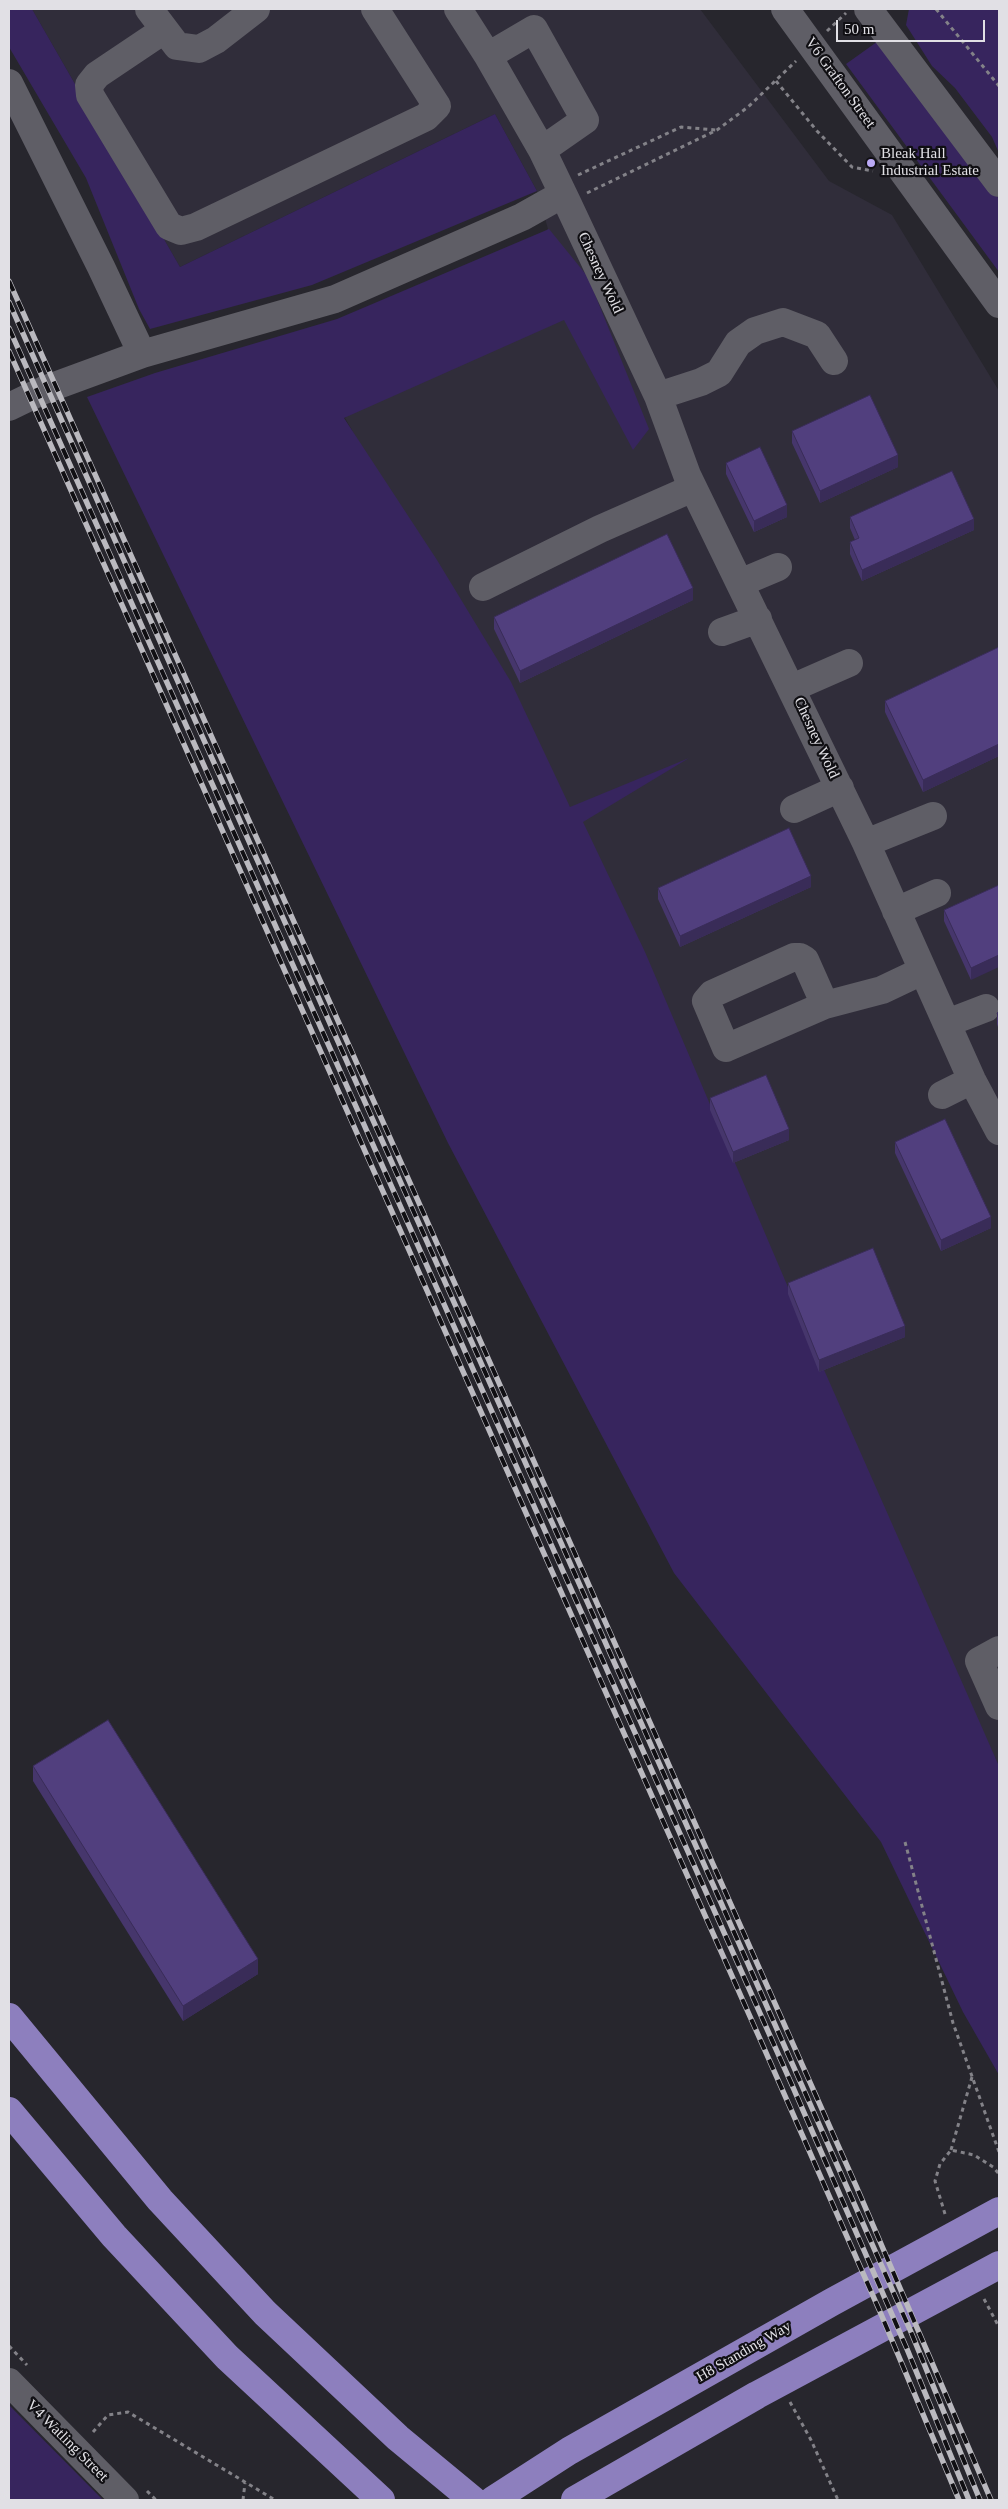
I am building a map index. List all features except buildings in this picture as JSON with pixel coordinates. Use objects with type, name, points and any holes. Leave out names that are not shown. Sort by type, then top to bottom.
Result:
[{"type":"highway","points":[[9,2017],[160,2200],[265,2313],[398,2438],[473,2500]]},
{"type":"highway","points":[[9,2111],[114,2236],[227,2357],[381,2500]]},
{"type":"highway","name":"H8 Standing Way","points":[[494,2500],[569,2451],[832,2302],[992,2215]]},
{"type":"highway","points":[[583,2495],[841,2350],[999,2265]]},
{"type":"street","points":[[256,9],[216,40],[199,49],[177,46],[157,20],[97,75],[89,85],[90,96],[169,226],[181,231],[196,227],[426,117],[437,106],[375,9]]},
{"type":"street","name":"Chesney Wold","points":[[458,9],[488,56],[542,150],[658,396],[693,488],[840,788],[922,971],[948,1023],[972,1080],[999,1131]]},
{"type":"street","points":[[874,16],[999,182]]},
{"type":"street","name":"V6 Grafton Street","points":[[791,17],[999,304]]},
{"type":"street","points":[[488,56],[534,29],[585,120],[542,150]]},
{"type":"street","points":[[9,83],[101,267],[142,354]]},
{"type":"street","points":[[9,407],[101,368],[142,354],[335,299],[522,217],[563,194]]},
{"type":"street","points":[[658,396],[701,382],[719,373],[738,344],[754,331],[783,322],[817,335],[834,361]]},
{"type":"street","points":[[483,587],[600,529],[693,488]]},
{"type":"street","points":[[740,582],[778,567]]},
{"type":"street","points":[[722,632],[758,619]]},
{"type":"street","name":"Chesney Wold","points":[[792,688],[849,663]]},
{"type":"street","name":"Chesney Wold","points":[[794,809],[840,788]]},
{"type":"street","points":[[866,843],[932,816]]},
{"type":"street","points":[[896,911],[937,894]]},
{"type":"street","points":[[826,1005],[882,990],[922,971]]},
{"type":"street","points":[[948,1023],[986,1008]]},
{"type":"street","points":[[942,1095],[972,1080]]},
{"type":"street","points":[[999,1650],[978,1661],[999,1706]]},
{"type":"street","name":"V4 Watling Street","points":[[9,2382],[125,2500]]},
{"type":"path","points":[[823,35],[850,9]]},
{"type":"path","points":[[936,9],[999,86]]},
{"type":"path","points":[[563,194],[717,130],[748,107],[803,54]]},
{"type":"path","points":[[776,80],[817,132],[852,167],[878,172]]},
{"type":"path","points":[[563,194],[680,127],[717,130]]},
{"type":"path","points":[[905,1842],[953,2023],[999,2152]]},
{"type":"path","points":[[946,2216],[935,2181],[940,2164],[951,2150],[972,2077]]},
{"type":"path","points":[[951,2150],[974,2155],[993,2167],[999,2174]]},
{"type":"path","points":[[989,2307],[999,2327]]},
{"type":"path","points":[[789,2400],[811,2440],[838,2500]]},
{"type":"path","points":[[93,2432],[108,2415],[128,2412],[269,2499],[275,2500]]},
{"type":"path","points":[[243,2500],[245,2483]]},
{"type":"shaded area","points":[[9,9],[32,9],[180,267],[495,114],[537,191],[312,285],[150,329],[139,309],[86,178],[9,47]]},
{"type":"shaded area","points":[[32,9],[700,9],[829,181],[892,215],[999,391],[999,1766],[817,1380],[579,823],[345,418],[548,229],[537,191],[495,114],[180,267]]},
{"type":"shaded area","points":[[909,9],[999,9],[999,153],[992,137],[955,88],[932,66],[906,25]]},
{"type":"shaded area","points":[[881,39],[999,199],[999,272],[846,64]]},
{"type":"shaded area","points":[[549,229],[588,277],[649,429],[633,450],[564,320],[344,418],[437,560],[511,682],[570,807],[689,758],[583,822],[645,952],[802,1320],[999,1766],[999,2075],[963,2012],[881,1842],[674,1573],[448,1143],[87,397],[155,373],[337,319]]},
{"type":"shaded area","points":[[9,2405],[103,2500],[9,2500]]},
{"type":"railway","points":[[9,281],[857,2188],[991,2500]]},
{"type":"railway","points":[[9,302],[911,2332],[980,2500]]},
{"type":"railway","points":[[9,328],[792,2085],[907,2349],[969,2500]]},
{"type":"railway","points":[[9,351],[760,2039],[881,2314],[959,2500]]},
{"type":"place","name":"Bleak Hall Industrial Estate","points":[[871,163]]}]
